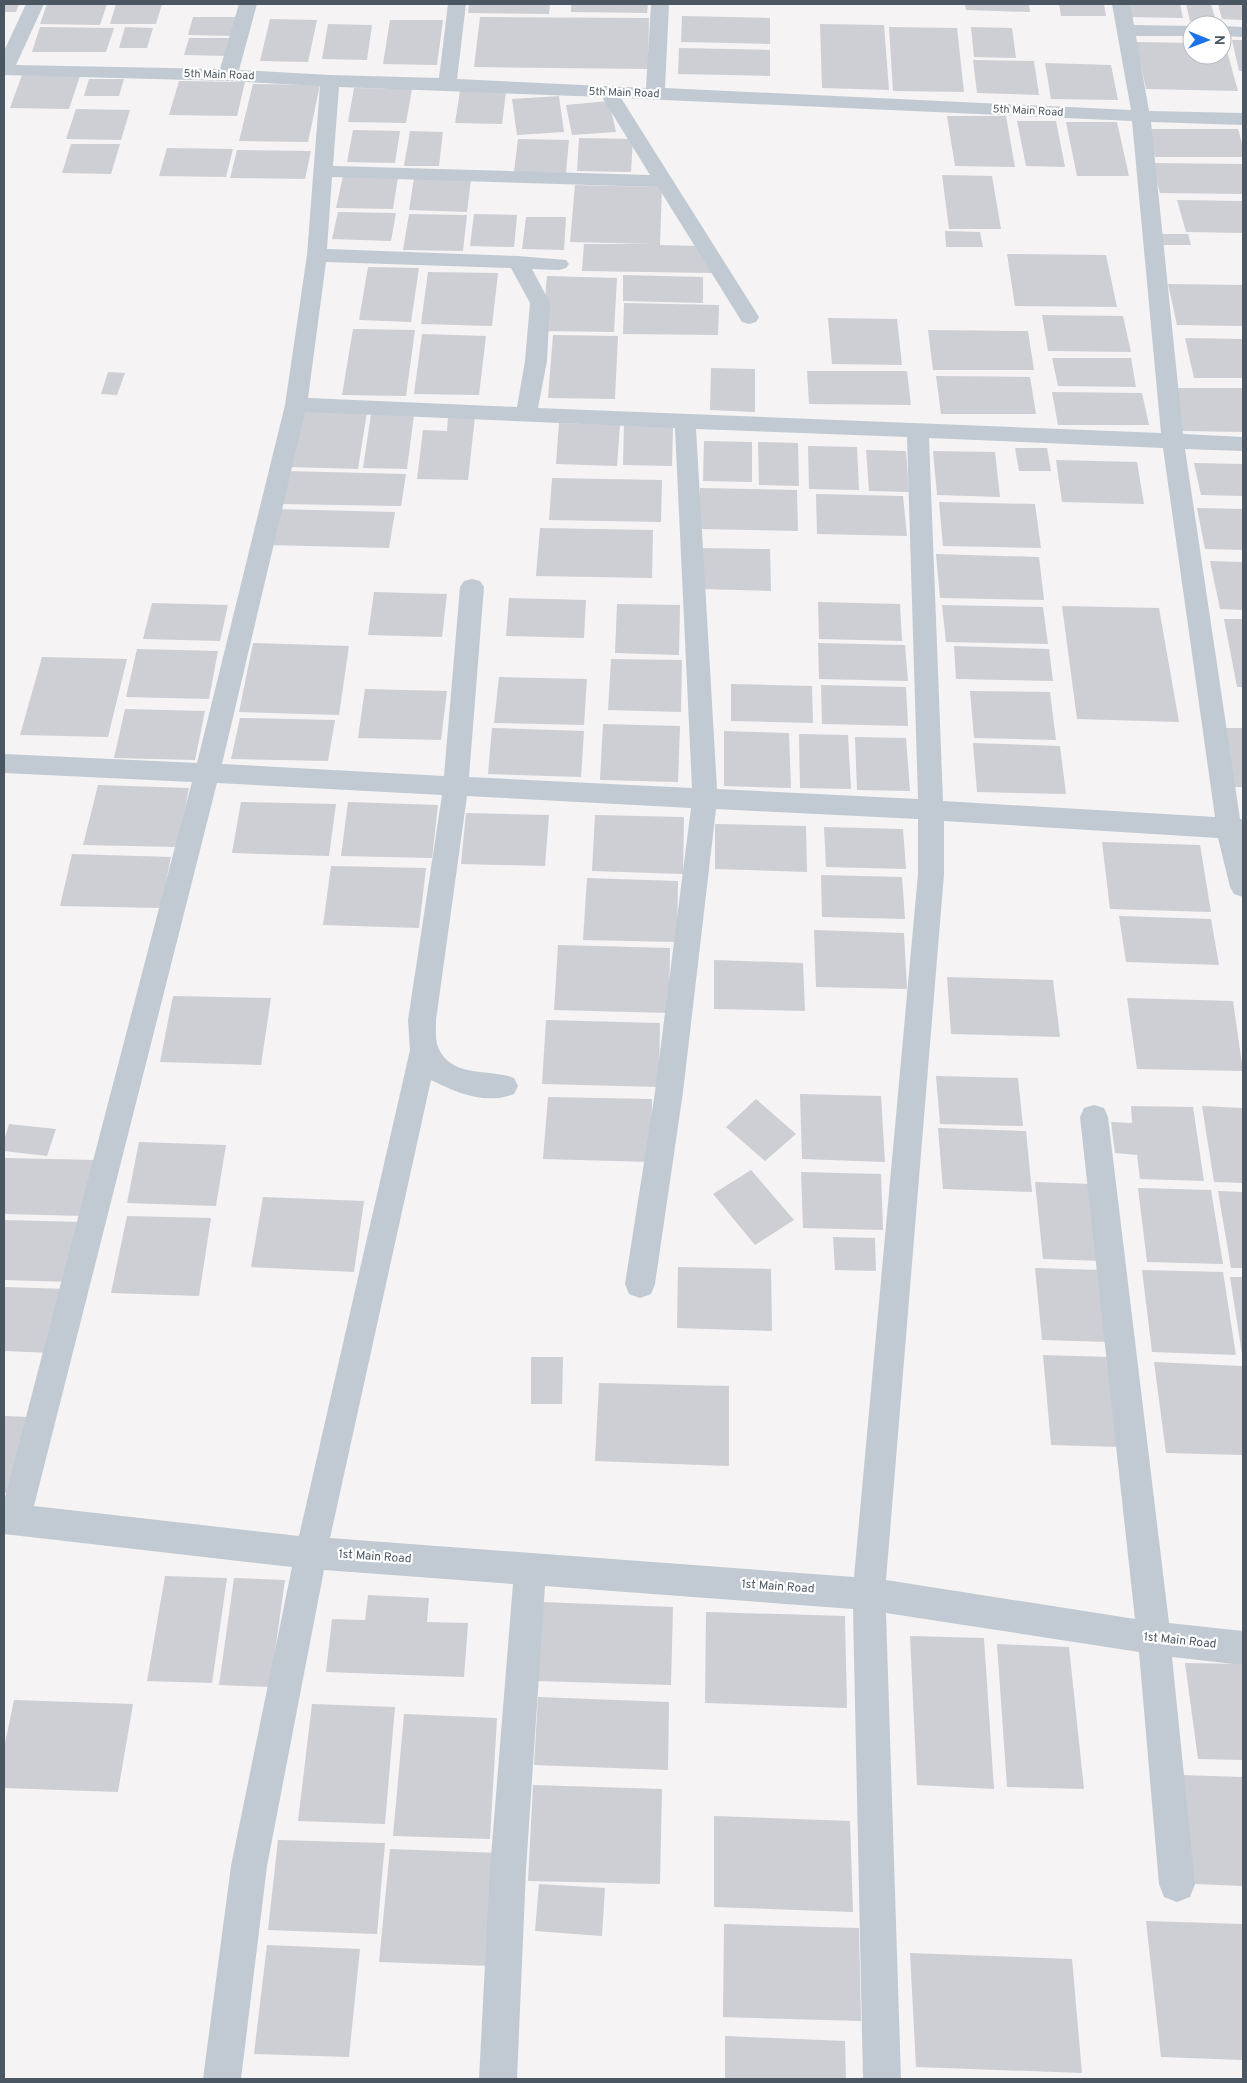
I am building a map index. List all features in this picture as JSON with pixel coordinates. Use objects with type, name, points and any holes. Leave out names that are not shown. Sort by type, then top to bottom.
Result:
[{"type":"street","points":[[4,70],[35,4]]},
{"type":"street","points":[[228,75],[248,4]]},
{"type":"street","points":[[447,84],[457,4]]},
{"type":"street","points":[[655,94],[660,4]]},
{"type":"street","points":[[1121,4],[1141,116],[1173,440],[1236,829],[1243,887]]},
{"type":"street","points":[[1126,30],[1182,31]]},
{"type":"street","name":"5th Main Road","points":[[4,70],[228,75],[330,81],[447,84],[1243,119]]},
{"type":"street","points":[[9,1519],[207,773],[296,406],[317,255],[330,81]]},
{"type":"street","points":[[608,92],[749,317]]},
{"type":"street","points":[[322,171],[664,181]]},
{"type":"street","points":[[317,255],[559,264]]},
{"type":"street","points":[[518,262],[540,303],[536,361],[526,414]]},
{"type":"street","points":[[296,406],[1243,444]]},
{"type":"street","points":[[640,1284],[669,1092],[706,798],[685,421]]},
{"type":"street","points":[[882,2079],[869,1594],[931,874],[931,810],[918,430]]},
{"type":"street","points":[[222,2079],[249,1866],[311,1553],[424,1050],[422,1020],[456,786],[472,587]]},
{"type":"street","points":[[4,762],[931,810],[1236,829]]},
{"type":"street","points":[[424,1050],[439,1071],[466,1084],[504,1086]]},
{"type":"street","points":[[1094,1116],[1154,1638],[1177,1884]]},
{"type":"street","name":"1st Main Road","points":[[9,1519],[311,1553],[869,1594],[1154,1638],[1243,1648]]},
{"type":"street","points":[[498,2079],[508,1869],[530,1569]]},
{"type":"building","points":[[4,4],[19,4],[16,12],[4,12]]},
{"type":"building","points":[[47,4],[107,4],[100,25],[40,24]]},
{"type":"building","points":[[116,4],[162,4],[156,24],[110,24]]},
{"type":"building","points":[[469,4],[550,4],[549,14],[468,13]]},
{"type":"building","points":[[571,4],[648,4],[647,13],[571,12]]},
{"type":"building","points":[[965,4],[1029,4],[1030,12],[966,10]]},
{"type":"building","points":[[1059,4],[1104,4],[1106,16],[1061,16]]},
{"type":"building","points":[[1125,4],[1180,4],[1182,15],[1182,18],[1127,17]]},
{"type":"building","points":[[1186,4],[1211,4],[1214,15],[1189,15]]},
{"type":"building","points":[[1218,4],[1243,4],[1243,20],[1232,19],[1232,15],[1221,15]]},
{"type":"building","points":[[682,16],[770,18],[770,44],[681,42]]},
{"type":"building","points":[[193,17],[239,17],[234,36],[188,35]]},
{"type":"building","points":[[480,17],[649,18],[648,69],[474,67]]},
{"type":"building","points":[[270,19],[317,20],[308,62],[260,61]]},
{"type":"building","points":[[390,20],[443,20],[437,65],[383,64]]},
{"type":"building","points":[[328,24],[372,25],[367,60],[322,59]]},
{"type":"building","points":[[820,24],[884,25],[889,90],[822,88]]},
{"type":"building","points":[[40,27],[114,28],[106,52],[32,52]]},
{"type":"building","points":[[125,27],[153,28],[147,48],[119,48]]},
{"type":"building","points":[[889,27],[957,28],[964,92],[893,91]]},
{"type":"building","points":[[971,27],[1012,28],[1016,58],[974,57]]},
{"type":"building","points":[[189,38],[234,38],[230,56],[184,55]]},
{"type":"building","points":[[1232,40],[1243,40],[1243,71],[1239,71]]},
{"type":"building","points":[[1136,42],[1182,43],[1182,65],[1231,65],[1238,91],[1146,89]]},
{"type":"building","points":[[679,48],[770,50],[770,76],[678,74]]},
{"type":"building","points":[[973,60],[1034,61],[1039,95],[977,93]]},
{"type":"building","points":[[1045,63],[1111,65],[1118,100],[1051,99]]},
{"type":"building","points":[[22,75],[80,76],[69,109],[10,108]]},
{"type":"building","points":[[89,79],[124,79],[119,96],[84,96]]},
{"type":"building","points":[[179,81],[245,82],[237,116],[169,115]]},
{"type":"building","points":[[253,84],[320,85],[308,142],[239,141]]},
{"type":"building","points":[[354,88],[412,89],[406,123],[348,122]]},
{"type":"building","points":[[460,91],[506,92],[502,124],[455,123]]},
{"type":"building","points":[[559,96],[564,132],[517,135],[512,99]]},
{"type":"building","points":[[609,101],[616,132],[572,135],[566,105]]},
{"type":"building","points":[[76,109],[130,110],[121,140],[66,139]]},
{"type":"building","points":[[947,116],[1006,116],[1015,167],[955,166]]},
{"type":"building","points":[[1017,121],[1056,121],[1065,167],[1026,166]]},
{"type":"building","points":[[1066,122],[1117,122],[1129,176],[1077,176]]},
{"type":"building","points":[[1149,129],[1238,129],[1243,147],[1243,157],[1155,157]]},
{"type":"building","points":[[353,130],[400,131],[395,163],[347,162]]},
{"type":"building","points":[[410,131],[443,132],[439,166],[404,166]]},
{"type":"building","points":[[579,138],[633,139],[631,172],[577,171]]},
{"type":"building","points":[[518,139],[569,140],[566,173],[514,172]]},
{"type":"building","points":[[71,144],[120,144],[111,174],[62,173]]},
{"type":"building","points":[[167,148],[233,149],[226,177],[159,176]]},
{"type":"building","points":[[237,150],[311,151],[305,179],[230,178]]},
{"type":"building","points":[[1152,163],[1243,164],[1243,194],[1160,193]]},
{"type":"building","points":[[942,175],[992,176],[1001,229],[949,229]]},
{"type":"building","points":[[343,176],[398,177],[393,209],[336,208]]},
{"type":"building","points":[[414,178],[471,180],[467,212],[409,210]]},
{"type":"building","points":[[575,185],[662,187],[660,245],[700,246],[712,273],[582,271],[584,244],[649,244],[570,242]]},
{"type":"building","points":[[1177,200],[1243,201],[1243,233],[1186,232]]},
{"type":"building","points":[[338,212],[396,213],[391,241],[332,239]]},
{"type":"building","points":[[409,214],[467,215],[463,251],[403,250]]},
{"type":"building","points":[[474,214],[517,215],[514,247],[470,246]]},
{"type":"building","points":[[526,217],[566,217],[564,250],[522,249]]},
{"type":"building","points":[[945,231],[980,232],[983,247],[946,247]]},
{"type":"building","points":[[1161,234],[1188,234],[1191,245],[1163,245]]},
{"type":"building","points":[[1007,254],[1106,255],[1117,307],[1015,306]]},
{"type":"building","points":[[368,267],[419,268],[411,322],[359,320]]},
{"type":"building","points":[[428,272],[498,273],[492,326],[421,324]]},
{"type":"building","points":[[623,275],[703,277],[703,303],[623,301]]},
{"type":"building","points":[[547,276],[617,278],[614,332],[542,331]]},
{"type":"building","points":[[1168,284],[1243,285],[1243,326],[1177,325]]},
{"type":"building","points":[[624,303],[719,305],[718,335],[623,334]]},
{"type":"building","points":[[1042,315],[1123,316],[1131,352],[1048,351]]},
{"type":"building","points":[[828,318],[897,319],[902,365],[832,364]]},
{"type":"building","points":[[353,329],[415,330],[406,396],[342,395]]},
{"type":"building","points":[[928,330],[1028,331],[1034,370],[933,370]]},
{"type":"building","points":[[422,334],[486,336],[479,395],[414,394]]},
{"type":"building","points":[[553,335],[618,336],[615,399],[548,398]]},
{"type":"building","points":[[1185,338],[1243,339],[1243,378],[1194,378]]},
{"type":"building","points":[[1052,358],[1131,358],[1136,387],[1058,386]]},
{"type":"building","points":[[711,368],[755,369],[755,412],[710,410]]},
{"type":"building","points":[[807,371],[907,371],[911,405],[809,404]]},
{"type":"building","points":[[108,372],[125,373],[117,395],[101,394]]},
{"type":"building","points":[[936,376],[1030,377],[1036,414],[941,414]]},
{"type":"building","points":[[1172,388],[1243,388],[1243,432],[1182,431]]},
{"type":"building","points":[[1052,392],[1142,393],[1149,425],[1058,425]]},
{"type":"building","points":[[299,410],[367,412],[358,469],[288,467]]},
{"type":"building","points":[[371,414],[414,415],[407,469],[363,468]]},
{"type":"building","points":[[448,417],[475,417],[468,480],[417,479],[423,430],[447,431]]},
{"type":"building","points":[[559,423],[620,425],[617,466],[556,464]]},
{"type":"building","points":[[624,425],[673,426],[672,466],[623,465]]},
{"type":"building","points":[[704,441],[752,442],[752,482],[703,481]]},
{"type":"building","points":[[758,442],[798,443],[799,486],[759,485]]},
{"type":"building","points":[[808,446],[857,447],[859,490],[809,489]]},
{"type":"building","points":[[1015,448],[1047,448],[1051,471],[1019,471]]},
{"type":"building","points":[[866,450],[906,451],[909,492],[869,491]]},
{"type":"building","points":[[933,451],[995,452],[1000,497],[937,495]]},
{"type":"building","points":[[1056,460],[1137,462],[1144,504],[1062,502]]},
{"type":"building","points":[[1194,463],[1243,464],[1243,496],[1201,495]]},
{"type":"building","points":[[286,471],[406,474],[401,506],[280,504]]},
{"type":"building","points":[[552,478],[662,480],[661,522],[549,520]]},
{"type":"building","points":[[700,488],[797,490],[798,531],[700,529]]},
{"type":"building","points":[[816,494],[903,496],[907,536],[817,534]]},
{"type":"building","points":[[939,502],[1035,504],[1041,548],[943,546]]},
{"type":"building","points":[[1197,508],[1243,509],[1243,550],[1205,549]]},
{"type":"building","points":[[274,509],[395,512],[389,548],[267,545]]},
{"type":"building","points":[[540,528],[653,530],[652,578],[536,576]]},
{"type":"building","points":[[701,548],[770,549],[771,591],[701,589]]},
{"type":"building","points":[[936,554],[1039,557],[1044,600],[940,598]]},
{"type":"building","points":[[1210,561],[1243,562],[1243,610],[1220,609]]},
{"type":"building","points":[[374,592],[447,594],[442,637],[368,635]]},
{"type":"building","points":[[509,598],[586,600],[584,638],[506,636]]},
{"type":"building","points":[[818,602],[900,604],[902,641],[819,639]]},
{"type":"building","points":[[152,603],[228,605],[220,641],[143,639]]},
{"type":"building","points":[[617,604],[680,605],[679,655],[615,653]]},
{"type":"building","points":[[942,605],[1043,607],[1048,644],[946,642]]},
{"type":"building","points":[[1062,606],[1159,608],[1179,722],[1077,719]]},
{"type":"building","points":[[1224,619],[1243,619],[1243,687],[1237,687]]},
{"type":"building","points":[[253,643],[349,646],[339,715],[239,712]]},
{"type":"building","points":[[818,643],[905,645],[908,681],[819,679]]},
{"type":"building","points":[[954,646],[1049,649],[1053,681],[956,679]]},
{"type":"building","points":[[137,649],[218,651],[209,699],[126,697]]},
{"type":"building","points":[[42,657],[127,659],[108,737],[20,735]]},
{"type":"building","points":[[611,659],[682,660],[681,712],[608,710]]},
{"type":"building","points":[[499,677],[587,679],[584,725],[494,723]]},
{"type":"building","points":[[731,684],[812,686],[813,723],[731,721]]},
{"type":"building","points":[[821,685],[906,687],[908,726],[822,724]]},
{"type":"building","points":[[365,689],[447,691],[441,740],[358,738]]},
{"type":"building","points":[[970,691],[1050,692],[1056,740],[974,738]]},
{"type":"building","points":[[125,709],[205,711],[195,760],[114,758]]},
{"type":"building","points":[[240,718],[335,720],[328,761],[231,759]]},
{"type":"building","points":[[603,724],[680,726],[678,782],[600,780]]},
{"type":"building","points":[[492,728],[584,731],[581,777],[488,774]]},
{"type":"building","points":[[1223,728],[1243,728],[1243,787],[1234,787]]},
{"type":"building","points":[[724,731],[789,733],[791,788],[724,786]]},
{"type":"building","points":[[799,734],[848,735],[851,789],[800,788]]},
{"type":"building","points":[[855,737],[906,738],[910,791],[857,790]]},
{"type":"building","points":[[973,743],[1060,746],[1066,794],[977,792]]},
{"type":"building","points":[[98,785],[189,788],[178,847],[83,845]]},
{"type":"building","points":[[241,802],[336,804],[329,856],[232,853]]},
{"type":"building","points":[[348,802],[438,805],[432,858],[341,856]]},
{"type":"building","points":[[466,813],[549,815],[545,866],[461,864]]},
{"type":"building","points":[[595,815],[684,817],[683,874],[592,871]]},
{"type":"building","points":[[715,824],[806,826],[807,872],[715,869]]},
{"type":"building","points":[[824,827],[903,829],[906,869],[826,867]]},
{"type":"building","points":[[1102,842],[1200,845],[1211,912],[1110,909]]},
{"type":"building","points":[[72,854],[171,857],[161,908],[60,906]]},
{"type":"building","points":[[331,866],[426,868],[419,928],[323,925]]},
{"type":"building","points":[[821,875],[902,877],[905,919],[822,917]]},
{"type":"building","points":[[587,878],[678,881],[677,942],[583,940]]},
{"type":"building","points":[[1119,916],[1211,919],[1219,965],[1126,962]]},
{"type":"building","points":[[814,930],[904,933],[907,989],[816,987]]},
{"type":"building","points":[[558,945],[670,948],[669,1013],[554,1010]]},
{"type":"building","points":[[714,960],[803,963],[805,1011],[714,1009]]},
{"type":"building","points":[[947,977],[1053,980],[1060,1037],[951,1034]]},
{"type":"building","points":[[173,996],[271,998],[261,1065],[160,1062]]},
{"type":"building","points":[[1127,998],[1233,1001],[1243,1071],[1137,1069]]},
{"type":"building","points":[[546,1020],[660,1023],[659,1087],[542,1084]]},
{"type":"building","points":[[936,1076],[1018,1078],[1023,1126],[940,1124]]},
{"type":"building","points":[[800,1094],[881,1096],[885,1162],[802,1159]]},
{"type":"building","points":[[548,1097],[652,1099],[651,1162],[543,1159]]},
{"type":"building","points":[[756,1099],[796,1134],[765,1161],[726,1127]]},
{"type":"building","points":[[1131,1106],[1193,1107],[1204,1181],[1140,1179],[1137,1155],[1115,1153],[1111,1122],[1132,1123]]},
{"type":"building","points":[[1202,1106],[1243,1108],[1243,1183],[1214,1182]]},
{"type":"building","points":[[9,1124],[56,1129],[47,1156],[4,1151],[4,1141]]},
{"type":"building","points":[[938,1128],[1026,1131],[1032,1192],[943,1189]]},
{"type":"building","points":[[139,1142],[226,1145],[216,1206],[127,1203]]},
{"type":"building","points":[[4,1158],[97,1160],[85,1216],[4,1214]]},
{"type":"building","points":[[751,1170],[794,1220],[755,1245],[713,1194]]},
{"type":"building","points":[[801,1172],[881,1174],[883,1230],[803,1228]]},
{"type":"building","points":[[1035,1182],[1093,1184],[1102,1261],[1043,1259]]},
{"type":"building","points":[[1138,1188],[1211,1190],[1223,1264],[1147,1262]]},
{"type":"building","points":[[1218,1191],[1243,1192],[1243,1268],[1231,1268]]},
{"type":"building","points":[[263,1197],[364,1201],[354,1272],[251,1267]]},
{"type":"building","points":[[127,1216],[211,1218],[199,1296],[111,1293]]},
{"type":"building","points":[[4,1220],[84,1222],[71,1282],[4,1280]]},
{"type":"building","points":[[833,1237],[875,1238],[876,1271],[835,1270]]},
{"type":"building","points":[[678,1267],[771,1269],[772,1331],[677,1328]]},
{"type":"building","points":[[1035,1268],[1101,1270],[1110,1342],[1042,1340]]},
{"type":"building","points":[[1142,1270],[1223,1272],[1236,1355],[1152,1352]]},
{"type":"building","points":[[1230,1277],[1243,1277],[1243,1354],[1242,1354]]},
{"type":"building","points":[[4,1287],[67,1289],[52,1353],[4,1351]]},
{"type":"building","points":[[1043,1355],[1110,1357],[1121,1447],[1051,1445]]},
{"type":"building","points":[[531,1357],[563,1357],[562,1404],[531,1404]]},
{"type":"building","points":[[1154,1362],[1242,1366],[1243,1455],[1166,1453]]},
{"type":"building","points":[[599,1383],[729,1386],[729,1466],[595,1461]]},
{"type":"building","points":[[4,1416],[30,1417],[14,1493],[4,1493]]},
{"type":"building","points":[[165,1576],[227,1578],[212,1683],[147,1681]]},
{"type":"building","points":[[234,1578],[285,1580],[270,1687],[219,1685]]},
{"type":"building","points":[[368,1595],[429,1598],[427,1622],[468,1623],[464,1677],[326,1672],[332,1619],[365,1620]]},
{"type":"building","points":[[541,1602],[673,1607],[671,1685],[537,1681]]},
{"type":"building","points":[[706,1612],[845,1616],[847,1708],[705,1703]]},
{"type":"building","points":[[910,1636],[984,1638],[994,1789],[917,1785]]},
{"type":"building","points":[[997,1644],[1069,1647],[1084,1789],[1007,1787]]},
{"type":"building","points":[[1185,1663],[1243,1664],[1243,1760],[1198,1759]]},
{"type":"building","points":[[538,1697],[669,1702],[668,1770],[534,1765]]},
{"type":"building","points":[[14,1700],[133,1704],[118,1792],[4,1788],[4,1748]]},
{"type":"building","points":[[312,1704],[395,1707],[385,1824],[298,1821]]},
{"type":"building","points":[[404,1714],[497,1718],[490,1839],[393,1836]]},
{"type":"building","points":[[1180,1775],[1243,1777],[1243,1886],[1194,1884]]},
{"type":"building","points":[[533,1785],[662,1789],[660,1884],[528,1881]]},
{"type":"building","points":[[714,1816],[850,1821],[853,1912],[714,1907]]},
{"type":"building","points":[[278,1840],[385,1843],[377,1934],[268,1930]]},
{"type":"building","points":[[390,1849],[499,1853],[491,1966],[379,1962]]},
{"type":"building","points":[[539,1884],[605,1888],[602,1936],[535,1931]]},
{"type":"building","points":[[1146,1921],[1243,1924],[1243,2060],[1161,2057]]},
{"type":"building","points":[[724,1924],[859,1928],[861,2021],[723,2017]]},
{"type":"building","points":[[267,1945],[360,1949],[349,2057],[254,2054]]},
{"type":"building","points":[[910,1953],[1072,1959],[1082,2073],[916,2067]]},
{"type":"building","points":[[725,2036],[845,2041],[846,2079],[725,2079]]}]
